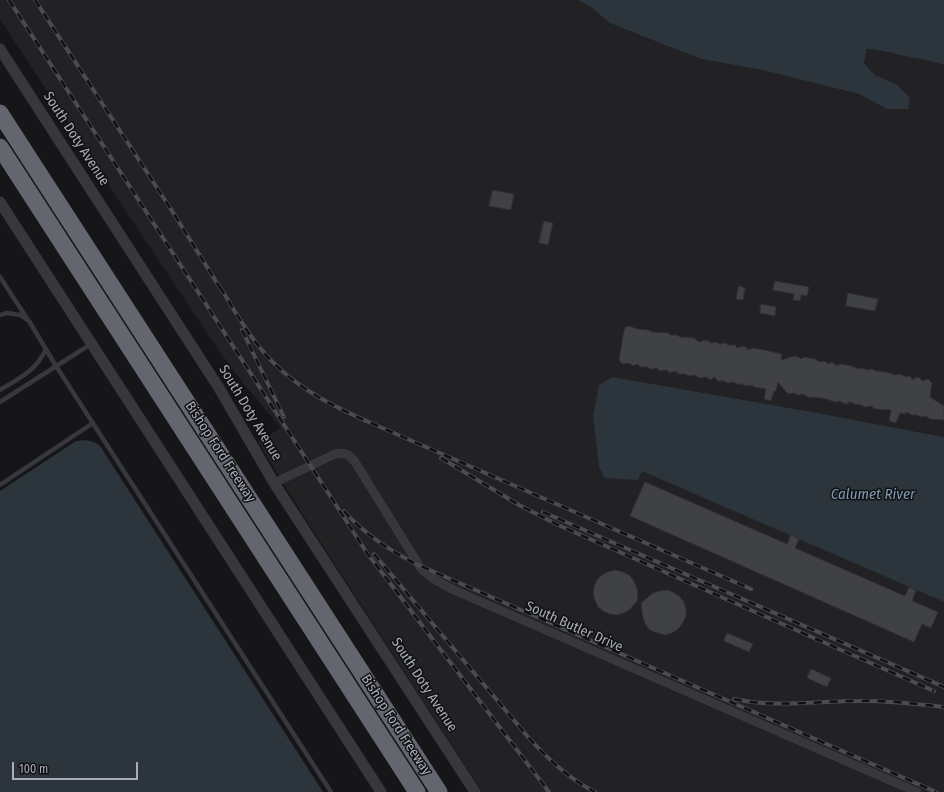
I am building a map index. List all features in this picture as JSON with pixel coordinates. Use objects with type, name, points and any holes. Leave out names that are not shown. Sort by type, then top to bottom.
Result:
[{"type":"highway","name":"Bishop Ford Freeway","points":[[0,113],[439,792]]},
{"type":"highway","name":"Bishop Ford Freeway","points":[[0,147],[417,792]]},
{"type":"street","name":"South Doty Avenue","points":[[0,48],[219,388],[274,483],[475,792]]},
{"type":"street","points":[[0,202],[381,792]]},
{"type":"street","name":"South Butler Drive","points":[[274,483],[335,454],[346,453],[350,455],[355,462],[422,570],[435,580],[454,590],[917,792]]},
{"type":"lane","points":[[0,277],[331,792]]},
{"type":"lane","points":[[0,315],[7,313],[20,315],[29,321]]},
{"type":"lane","points":[[0,402],[91,344]]},
{"type":"lane","points":[[0,390],[31,371],[40,361],[46,349]]},
{"type":"lane","points":[[0,485],[93,423]]},
{"type":"shaded area","points":[[0,0],[577,0],[592,8],[610,23],[701,59],[762,70],[859,94],[875,103],[896,84],[875,75],[864,63],[867,49],[881,50],[904,56],[931,60],[944,65],[944,437],[613,377],[593,417],[599,467],[642,470],[944,602],[944,792],[482,792],[301,512],[258,442],[281,428],[243,383],[222,355],[116,196],[0,19]]},
{"type":"water","points":[[577,0],[944,0],[944,65],[881,50],[867,49],[864,63],[875,75],[896,84],[910,98],[908,109],[887,109],[859,94],[762,70],[701,59],[610,23],[592,8]]},
{"type":"water","name":"Calumet River","points":[[613,377],[944,437],[944,602],[642,471],[638,480],[605,478],[599,467],[593,417],[599,385]]},
{"type":"water","points":[[85,440],[94,442],[100,446],[323,792],[0,792],[0,491],[76,441]]},
{"type":"building","points":[[493,190],[514,194],[511,210],[489,206]]},
{"type":"building","points":[[544,221],[553,223],[548,245],[539,243]]},
{"type":"building","points":[[775,281],[809,287],[807,296],[801,295],[800,301],[793,300],[794,294],[773,290]]},
{"type":"building","points":[[739,286],[745,288],[743,300],[736,299]]},
{"type":"building","points":[[848,293],[878,299],[875,311],[846,306]]},
{"type":"building","points":[[761,304],[776,307],[775,316],[760,313]]},
{"type":"building","points":[[629,326],[652,332],[668,333],[670,335],[677,335],[680,337],[694,338],[699,342],[706,340],[712,343],[717,342],[719,344],[725,343],[728,345],[735,345],[737,348],[743,346],[748,350],[753,348],[782,354],[781,360],[796,356],[802,359],[804,357],[815,359],[819,362],[824,361],[829,364],[832,362],[837,366],[840,364],[859,369],[872,369],[894,375],[900,374],[906,377],[910,376],[913,380],[917,377],[922,381],[928,379],[932,383],[930,397],[944,406],[944,420],[930,419],[926,416],[921,417],[906,412],[905,414],[900,413],[896,423],[889,421],[891,410],[875,409],[871,406],[865,407],[852,402],[845,404],[840,401],[836,402],[822,398],[808,397],[803,394],[789,394],[778,382],[776,391],[774,391],[771,401],[764,399],[766,389],[754,387],[752,385],[746,386],[736,384],[734,382],[728,383],[718,381],[714,377],[711,380],[706,377],[699,378],[695,375],[688,376],[686,374],[679,374],[675,371],[670,373],[667,370],[660,371],[656,367],[654,369],[650,369],[647,367],[640,367],[638,364],[633,366],[629,363],[624,364],[619,360],[624,330]]},
{"type":"building","points":[[645,482],[787,544],[791,535],[799,539],[795,548],[905,596],[909,587],[916,590],[912,601],[938,612],[931,628],[922,624],[914,642],[630,516]]},
{"type":"building","points":[[615,570],[629,575],[634,581],[637,588],[638,600],[630,609],[617,615],[610,614],[598,607],[593,594],[597,580],[602,575]]},
{"type":"building","points":[[667,590],[679,596],[684,602],[686,616],[678,629],[665,635],[650,630],[645,624],[641,603],[653,593]]},
{"type":"building","points":[[727,633],[753,644],[749,652],[724,641]]},
{"type":"building","points":[[811,669],[831,678],[827,687],[807,678]]},
{"type":"railway","points":[[9,0],[367,553],[549,792]]},
{"type":"railway","points":[[35,0],[174,214],[222,291]]},
{"type":"railway","points":[[220,287],[239,319],[272,362],[298,383],[326,401],[371,423],[751,589]]},
{"type":"railway","points":[[242,330],[284,417]]},
{"type":"railway","points":[[441,458],[519,505],[556,524],[934,691]]},
{"type":"railway","points":[[344,511],[377,541],[416,564],[936,792]]},
{"type":"railway","points":[[543,512],[944,687]]},
{"type":"railway","points":[[374,554],[528,737],[567,774],[585,787],[595,792]]},
{"type":"railway","points":[[734,699],[749,702],[780,704],[880,701],[944,707]]}]
